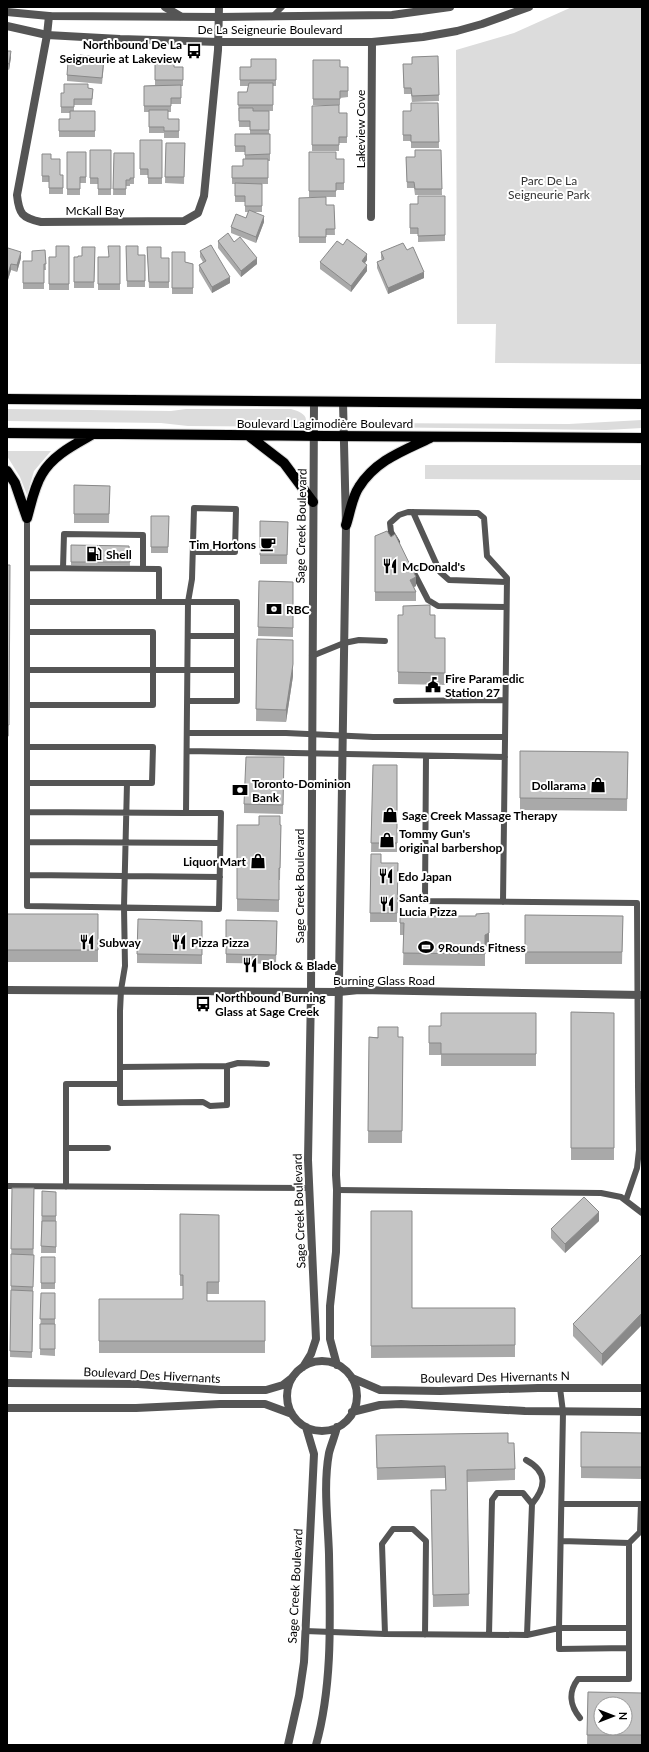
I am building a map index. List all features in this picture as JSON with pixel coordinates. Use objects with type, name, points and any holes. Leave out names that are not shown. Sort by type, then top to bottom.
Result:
[{"type":"main road","name":"Boulevard Lagimodière Boulevard","points":[[7,399],[642,404]]},
{"type":"main road","name":"Boulevard Lagimodière Boulevard","points":[[7,432],[249,436],[314,435],[642,438]]},
{"type":"main road","points":[[28,518],[38,482],[47,467],[64,451],[93,434]]},
{"type":"main road","points":[[249,436],[284,463],[313,502]]},
{"type":"main road","points":[[346,525],[358,488],[374,467],[397,453],[434,436]]},
{"type":"main road","points":[[7,471],[15,482],[28,518]]},
{"type":"street","name":"De La Seigneurie Boulevard","points":[[165,7],[180,16]]},
{"type":"street","name":"McKall Bay","points":[[49,16],[47,35],[17,195],[19,211],[28,220],[41,222],[184,221],[198,213],[204,196],[219,42],[219,7]]},
{"type":"street","name":"De La Seigneurie Boulevard","points":[[7,12],[49,16],[272,17],[392,15],[450,7]]},
{"type":"street","name":"De La Seigneurie Boulevard","points":[[7,26],[47,35],[219,42],[372,42],[423,37],[457,31],[488,22],[529,7]]},
{"type":"street","name":"Lakeview Cove","points":[[372,42],[372,217]]},
{"type":"street","name":"Sage Creek Boulevard","points":[[303,1367],[311,1354],[316,1339],[308,1160],[314,402]]},
{"type":"street","points":[[337,1365],[330,1339],[330,1319],[336,1252],[343,755],[346,525],[342,402]]},
{"type":"street","name":"Burning Glass Road","points":[[7,990],[339,992],[358,990],[640,995]]},
{"type":"street","points":[[316,1362],[337,1365],[352,1378],[356,1398],[352,1412],[349,1418],[337,1427],[325,1431],[312,1430],[298,1421],[292,1414],[287,1400],[289,1385],[292,1378],[303,1367],[316,1362]]},
{"type":"street","name":"Boulevard Des Hivernants","points":[[7,1383],[138,1384],[221,1390],[266,1390],[283,1385],[292,1378]]},
{"type":"street","name":"Boulevard Des Hivernants N","points":[[352,1378],[380,1390],[642,1388]]},
{"type":"street","points":[[7,1408],[136,1408],[220,1404],[265,1404],[292,1414]]},
{"type":"street","points":[[352,1412],[380,1405],[401,1404],[563,1412],[642,1412]]},
{"type":"street","name":"Sage Creek Boulevard","points":[[288,1745],[299,1696],[304,1662],[314,1454],[306,1427]]},
{"type":"street","points":[[316,1745],[325,1700],[328,1664],[330,1598],[326,1497],[329,1454],[337,1427]]},
{"type":"lane","name":"De La Seigneurie Boulevard","points":[[272,17],[282,7]]},
{"type":"lane","points":[[186,813],[188,602],[192,579],[194,508],[236,508],[236,552],[193,552]]},
{"type":"lane","points":[[413,512],[440,572],[449,580],[507,582]]},
{"type":"lane","points":[[398,545],[391,532],[390,523],[398,515],[413,512],[478,513],[484,518],[487,556],[508,578],[506,607],[503,902]]},
{"type":"lane","points":[[27,812],[221,813],[219,909],[27,906],[27,812],[27,783],[27,747],[27,706],[27,670],[27,632],[27,602],[27,568],[28,518]]},
{"type":"lane","points":[[63,568],[64,534],[143,535],[143,569]]},
{"type":"lane","points":[[409,565],[428,600],[438,606],[506,607]]},
{"type":"lane","points":[[27,568],[159,569],[159,602]]},
{"type":"lane","points":[[27,602],[237,602],[237,701],[187,701]]},
{"type":"lane","points":[[27,632],[153,632],[153,705],[27,706]]},
{"type":"lane","points":[[188,636],[237,636]]},
{"type":"lane","points":[[312,656],[344,643],[359,640],[385,641]]},
{"type":"lane","points":[[27,670],[237,670]]},
{"type":"lane","points":[[396,701],[505,700]]},
{"type":"lane","points":[[187,733],[505,737]]},
{"type":"lane","points":[[27,747],[153,747],[152,784],[27,783]]},
{"type":"lane","points":[[187,751],[505,757]]},
{"type":"lane","points":[[426,756],[425,901],[637,903],[636,969],[640,995],[638,1150],[637,1168],[626,1200]]},
{"type":"lane","points":[[127,784],[124,907],[125,966],[121,990],[120,1103],[203,1102],[210,1106],[227,1105],[227,1066]]},
{"type":"lane","points":[[27,842],[220,843]]},
{"type":"lane","points":[[27,875],[220,877]]},
{"type":"lane","points":[[120,1067],[227,1066],[238,1063],[267,1064]]},
{"type":"lane","points":[[66,1187],[66,1084],[120,1084]]},
{"type":"lane","points":[[66,1148],[108,1148]]},
{"type":"lane","points":[[7,1186],[309,1188]]},
{"type":"lane","points":[[337,1190],[601,1193],[621,1197],[642,1213]]},
{"type":"lane","points":[[560,1388],[563,1412],[559,1649],[629,1648]]},
{"type":"lane","points":[[526,1460],[535,1465],[542,1476],[541,1493],[532,1504],[527,1635]]},
{"type":"lane","points":[[489,1635],[492,1500],[497,1493],[523,1493],[532,1504]]},
{"type":"lane","points":[[562,1504],[641,1504],[640,1532],[629,1543],[629,1678],[578,1679],[572,1686],[571,1700],[573,1710],[580,1718]]},
{"type":"lane","points":[[385,1634],[382,1544],[393,1529],[413,1529],[426,1541],[425,1635]]},
{"type":"lane","points":[[561,1541],[629,1543]]},
{"type":"lane","points":[[305,1631],[425,1635],[527,1635],[559,1628],[629,1628]]},
{"type":"green space","name":"Parc De La Seigneurie Park","points":[[572,7],[642,7],[642,364],[495,363],[496,324],[457,324],[456,50],[514,33]]},
{"type":"green space","points":[[7,409],[171,411],[186,409],[291,409],[304,415],[306,421],[300,427],[188,426],[161,423],[7,421]]},
{"type":"green space","points":[[642,420],[642,428],[606,430],[359,426],[362,423],[569,424]]},
{"type":"green space","points":[[7,451],[51,451],[34,471],[27,495],[20,477],[7,456]]},
{"type":"green space","points":[[425,465],[642,465],[642,480],[425,479]]},
{"type":"building","points":[[7,51],[11,51],[9,64],[7,63]]},
{"type":"building","points":[[80,55],[104,58],[102,78],[67,75],[68,62],[79,63]]},
{"type":"building","points":[[438,56],[439,95],[412,96],[411,88],[404,88],[403,64],[412,64],[412,57]]},
{"type":"building","points":[[174,58],[174,67],[183,67],[183,80],[155,80],[155,59]]},
{"type":"building","points":[[251,59],[276,59],[276,80],[240,80],[240,67],[251,67]]},
{"type":"building","points":[[313,60],[340,60],[340,67],[348,67],[348,91],[340,91],[340,99],[313,99]]},
{"type":"building","points":[[249,83],[273,83],[273,105],[238,105],[238,92],[247,92]]},
{"type":"building","points":[[64,84],[88,84],[88,88],[93,89],[92,99],[74,99],[74,107],[61,107],[61,93],[64,93]]},
{"type":"building","points":[[181,85],[181,98],[171,98],[171,106],[144,106],[144,86]]},
{"type":"building","points":[[411,103],[438,103],[439,142],[411,142],[411,135],[403,135],[403,111],[411,111]]},
{"type":"building","points":[[339,105],[339,113],[347,113],[347,137],[339,137],[339,145],[312,145],[312,106]]},
{"type":"building","points":[[239,108],[253,108],[253,111],[269,111],[269,130],[250,130],[250,121],[239,121]]},
{"type":"building","points":[[149,110],[168,110],[168,119],[179,119],[179,131],[164,131],[164,127],[149,127]]},
{"type":"building","points":[[70,111],[95,111],[95,131],[59,131],[59,119],[70,119]]},
{"type":"building","points":[[235,134],[270,134],[270,154],[245,155],[245,146],[235,146]]},
{"type":"building","points":[[140,140],[162,140],[162,178],[148,178],[148,169],[140,169]]},
{"type":"building","points":[[166,143],[185,143],[184,177],[165,177]]},
{"type":"building","points":[[90,150],[111,150],[111,189],[98,189],[98,178],[90,178]]},
{"type":"building","points":[[415,150],[441,150],[442,189],[415,189],[414,182],[407,182],[406,157],[415,157]]},
{"type":"building","points":[[67,152],[86,152],[86,177],[80,177],[80,189],[67,189]]},
{"type":"building","points":[[309,152],[336,152],[336,159],[344,159],[344,183],[336,183],[336,191],[309,191]]},
{"type":"building","points":[[114,153],[134,153],[134,178],[126,180],[126,189],[113,189]]},
{"type":"building","points":[[42,154],[51,154],[51,159],[60,159],[60,175],[63,175],[63,188],[49,188],[49,176],[42,176]]},
{"type":"building","points":[[243,159],[268,159],[268,178],[232,178],[232,166],[243,166]]},
{"type":"building","points":[[235,183],[262,184],[262,206],[245,206],[245,196],[235,196]]},
{"type":"building","points":[[418,196],[445,196],[445,235],[418,236],[418,228],[410,228],[410,204],[418,204]]},
{"type":"building","points":[[326,197],[326,205],[334,205],[335,229],[326,229],[326,237],[299,237],[299,198]]},
{"type":"building","points":[[249,210],[264,216],[256,237],[231,227],[236,214],[246,218]]},
{"type":"building","points":[[228,233],[234,242],[240,237],[257,258],[241,271],[218,241]]},
{"type":"building","points":[[347,239],[367,254],[362,261],[367,265],[351,286],[320,262],[337,241],[343,245]]},
{"type":"building","points":[[403,243],[407,250],[413,247],[424,272],[388,288],[377,262],[384,259],[381,252]]},
{"type":"building","points":[[211,245],[230,277],[212,287],[199,265],[206,261],[200,251]]},
{"type":"building","points":[[56,246],[69,246],[69,284],[49,284],[49,257],[56,257]]},
{"type":"building","points":[[108,246],[120,246],[120,284],[98,284],[98,257],[109,257]]},
{"type":"building","points":[[126,246],[138,246],[138,255],[145,255],[145,281],[127,281]]},
{"type":"building","points":[[82,247],[95,247],[94,282],[74,282],[74,257],[82,256]]},
{"type":"building","points":[[147,247],[161,247],[161,258],[169,258],[169,282],[149,282]]},
{"type":"building","points":[[8,248],[21,252],[17,265],[11,264],[7,277],[7,250]]},
{"type":"building","points":[[45,250],[46,264],[44,264],[44,283],[23,283],[23,261],[32,261],[32,251]]},
{"type":"building","points":[[172,252],[185,252],[185,262],[193,264],[193,288],[172,288]]},
{"type":"building","points":[[74,485],[110,486],[109,514],[74,514]]},
{"type":"building","points":[[151,516],[169,516],[168,547],[151,547]]},
{"type":"building","points":[[260,521],[288,522],[287,555],[260,555]]},
{"type":"building","name":"McDonald's","points":[[387,531],[391,537],[395,534],[416,577],[410,580],[416,592],[375,592],[375,536]]},
{"type":"building","points":[[71,545],[129,546],[130,562],[71,562]]},
{"type":"building","points":[[7,565],[10,565],[9,725],[7,725]]},
{"type":"building","points":[[259,581],[293,582],[293,628],[258,627]]},
{"type":"building","points":[[430,605],[430,615],[435,615],[435,638],[445,638],[445,673],[398,672],[398,615],[403,615],[403,606]]},
{"type":"building","points":[[257,639],[293,640],[293,664],[286,710],[256,709]]},
{"type":"building","points":[[520,751],[628,752],[627,799],[520,798]]},
{"type":"building","points":[[246,757],[284,757],[283,805],[244,804]]},
{"type":"building","points":[[373,765],[397,765],[397,843],[371,843]]},
{"type":"building","points":[[259,816],[280,816],[279,900],[237,899],[237,825],[259,825]]},
{"type":"building","points":[[371,854],[381,854],[381,863],[398,863],[397,913],[370,913]]},
{"type":"building","points":[[489,913],[489,933],[485,935],[485,954],[403,953],[404,923],[400,923],[400,916],[476,916],[476,914]]},
{"type":"building","points":[[7,914],[98,914],[98,950],[7,950]]},
{"type":"building","points":[[525,915],[623,916],[622,952],[525,952]]},
{"type":"building","points":[[138,919],[202,921],[202,955],[137,954]]},
{"type":"building","points":[[226,920],[277,921],[276,955],[226,954]]},
{"type":"building","points":[[571,1012],[614,1013],[614,1148],[571,1148]]},
{"type":"building","points":[[441,1013],[536,1013],[536,1054],[441,1054],[441,1043],[429,1043],[429,1026],[441,1026]]},
{"type":"building","points":[[378,1027],[398,1027],[398,1037],[403,1037],[402,1131],[368,1131],[369,1037],[378,1038]]},
{"type":"building","points":[[12,1188],[34,1188],[33,1249],[11,1249]]},
{"type":"building","points":[[42,1191],[56,1192],[56,1216],[42,1216]]},
{"type":"building","points":[[584,1197],[599,1212],[565,1244],[551,1229]]},
{"type":"building","points":[[371,1211],[412,1211],[412,1308],[515,1308],[515,1345],[371,1346]]},
{"type":"building","points":[[180,1214],[219,1215],[219,1282],[207,1282],[207,1301],[265,1301],[265,1341],[99,1341],[99,1299],[183,1299],[183,1275],[180,1275]]},
{"type":"building","points":[[42,1221],[56,1221],[56,1247],[41,1246]]},
{"type":"building","points":[[11,1254],[34,1255],[33,1287],[11,1286]]},
{"type":"building","points":[[642,1254],[642,1313],[602,1354],[573,1324]]},
{"type":"building","points":[[41,1257],[55,1257],[55,1283],[41,1283]]},
{"type":"building","points":[[11,1290],[33,1291],[32,1352],[10,1351]]},
{"type":"building","points":[[41,1293],[55,1293],[55,1319],[40,1319]]},
{"type":"building","points":[[40,1324],[55,1324],[55,1349],[40,1349]]},
{"type":"building","points":[[581,1432],[642,1433],[642,1467],[581,1467]]},
{"type":"building","points":[[508,1433],[508,1443],[514,1443],[515,1469],[467,1470],[469,1594],[433,1595],[431,1490],[446,1490],[445,1466],[377,1468],[376,1435]]},
{"type":"building","points":[[588,1692],[642,1693],[642,1735],[633,1735],[633,1696],[593,1696],[593,1735],[587,1735]]},
{"type":"place","name":"Northbound De La Seigneurie at Lakeview","points":[[194,51]]},
{"type":"place","name":"Tim Hortons","points":[[268,544]]},
{"type":"place","name":"Shell","points":[[94,554]]},
{"type":"place","name":"McDonald's","points":[[390,566]]},
{"type":"place","name":"RBC","points":[[274,609]]},
{"type":"place","name":"Fire Paramedic Station 27","points":[[433,685]]},
{"type":"place","name":"Dollarama","points":[[598,785]]},
{"type":"place","name":"Toronto-Dominion Bank","points":[[240,790]]},
{"type":"place","name":"Sage Creek Massage Therapy","points":[[390,815]]},
{"type":"place","name":"Tommy Gun's original barbershop","points":[[387,840]]},
{"type":"place","name":"Liquor Mart","points":[[258,861]]},
{"type":"place","name":"Edo Japan","points":[[386,876]]},
{"type":"place","name":"Santa Lucia Pizza","points":[[387,904]]},
{"type":"place","name":"Subway","points":[[87,942]]},
{"type":"place","name":"Pizza Pizza","points":[[179,942]]},
{"type":"place","name":"9Rounds Fitness","points":[[426,947]]},
{"type":"place","name":"Block & Blade","points":[[250,965]]},
{"type":"place","name":"Northbound Burning Glass at Sage Creek","points":[[203,1004]]}]
